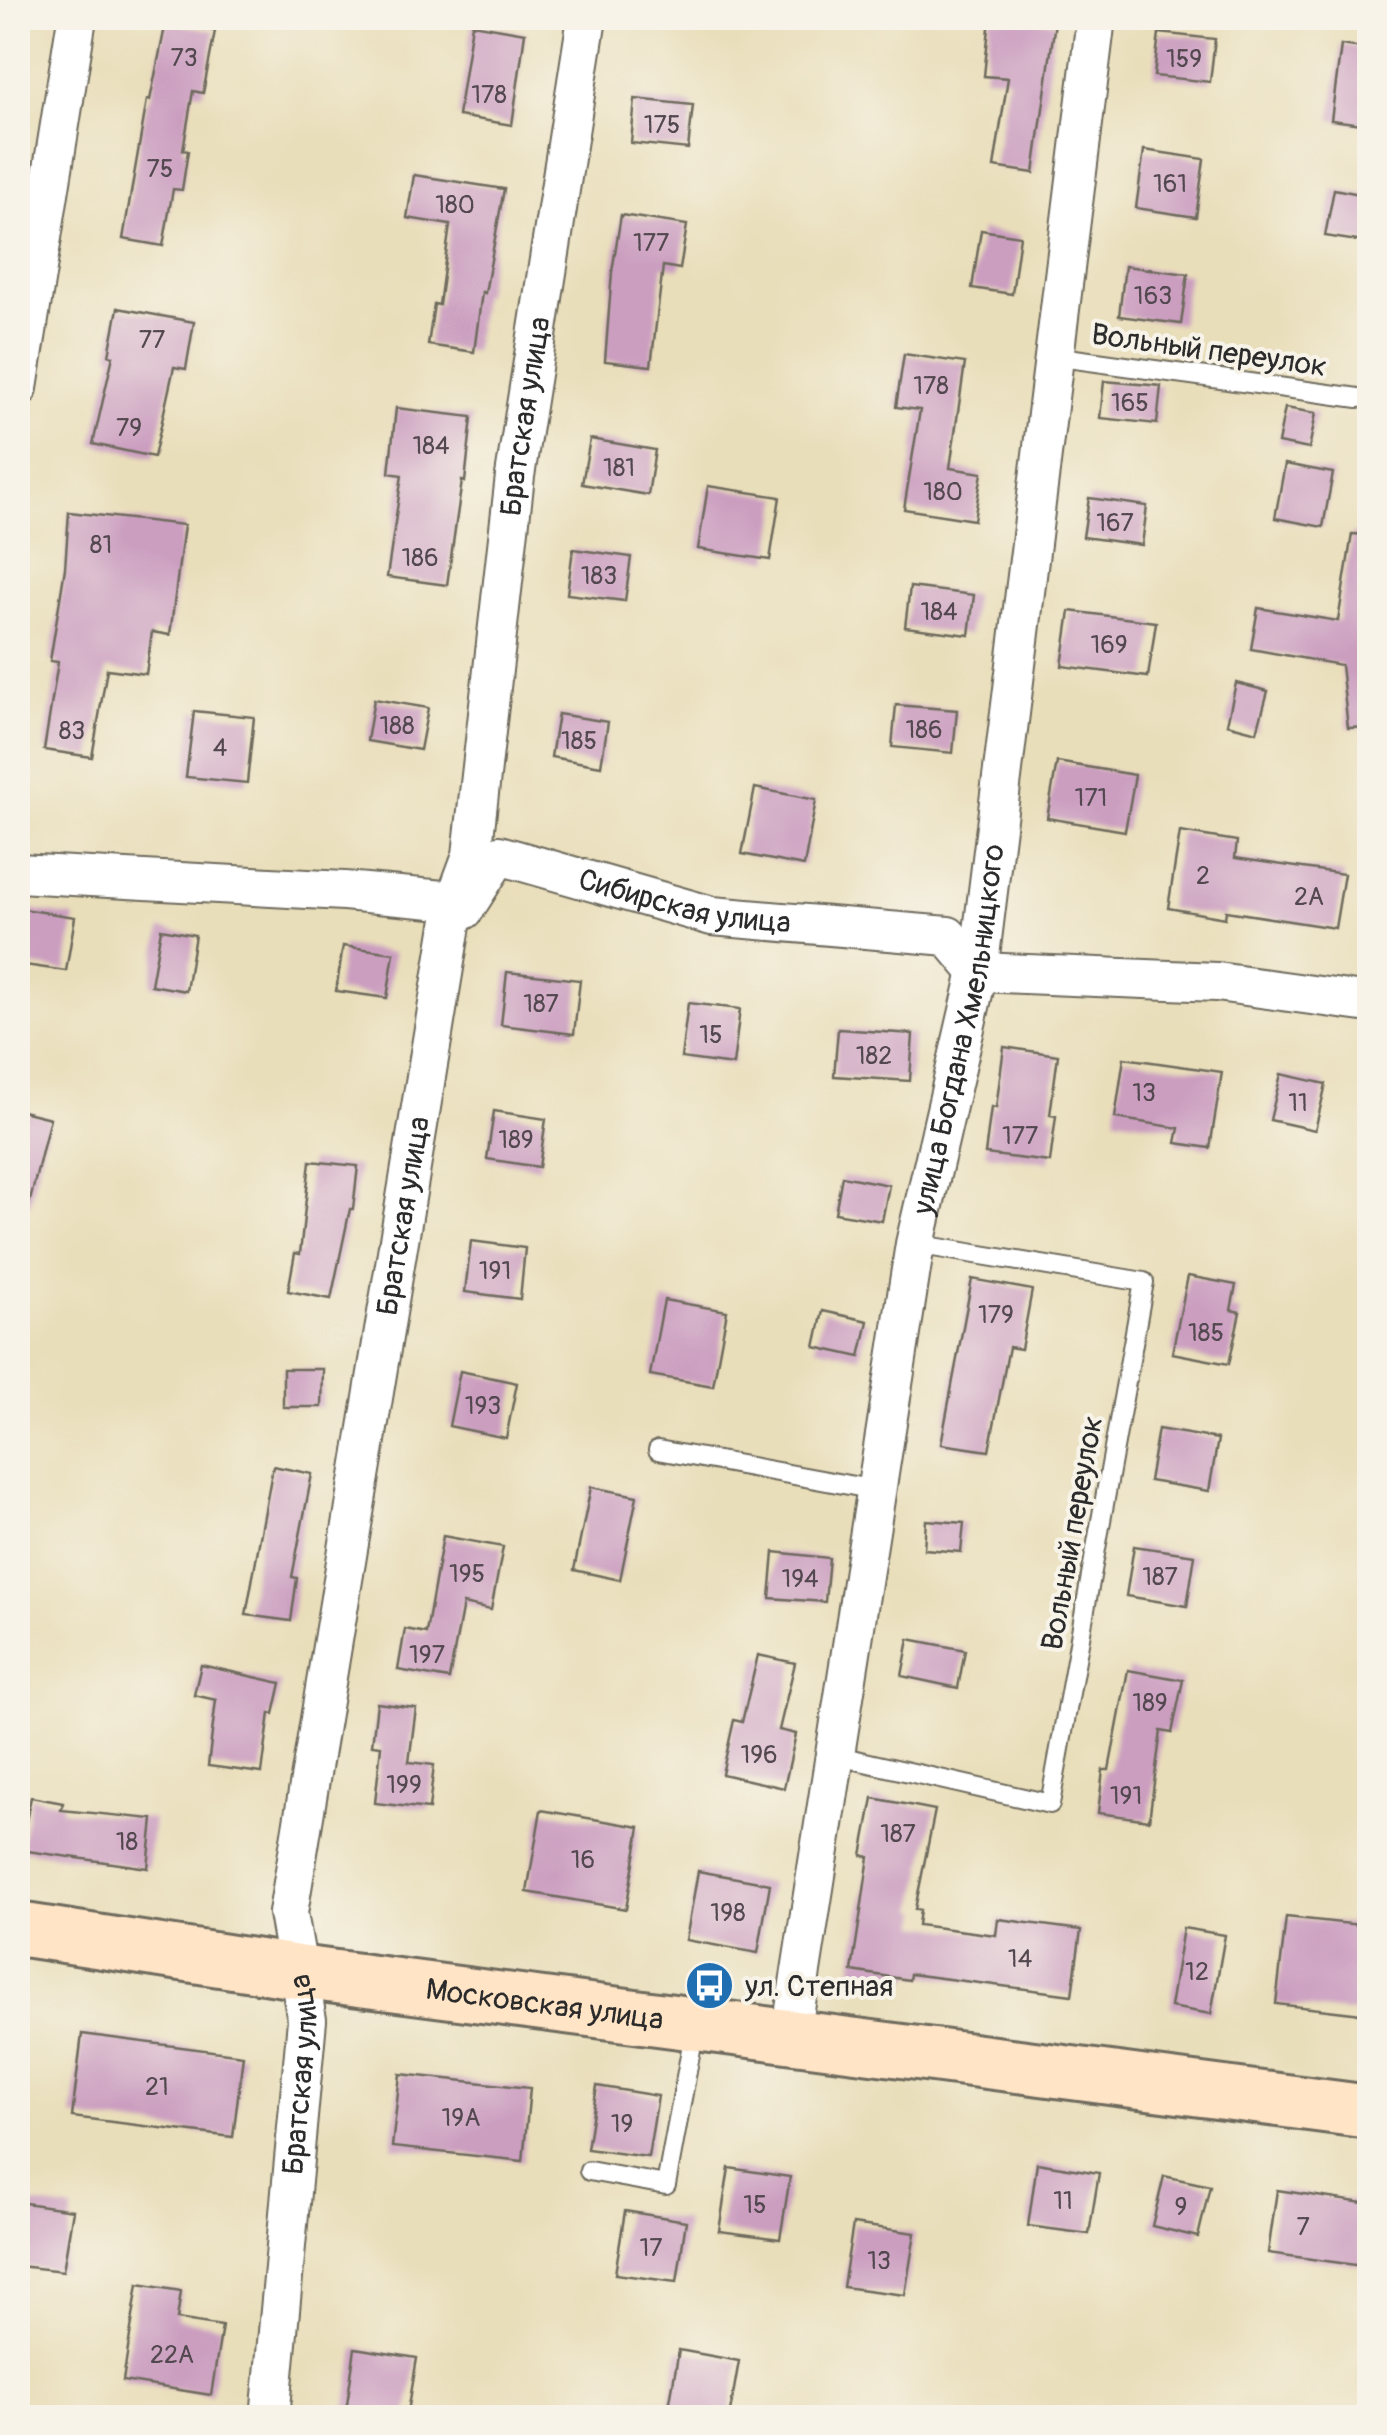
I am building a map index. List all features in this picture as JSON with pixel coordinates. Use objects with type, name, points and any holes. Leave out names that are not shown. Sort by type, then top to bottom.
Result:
[{"type":"street","points":[[18,388],[77,18]]},
{"type":"street","name":"Братская улица","points":[[270,2418],[307,2020],[288,1913],[455,901],[472,855],[515,476],[587,18]]},
{"type":"street","name":"улица Богдана Хмельницкого","points":[[791,2035],[916,1244],[978,972],[1096,18]]},
{"type":"street","name":"Сибирская улица","points":[[455,901],[464,910],[499,855],[712,916],[948,936],[978,972]]},
{"type":"street","points":[[18,873],[455,901]]},
{"type":"street","points":[[978,972],[1217,982],[1370,1004]]},
{"type":"street","name":"Московская улица","points":[[18,1929],[298,1972],[1370,2112]]},
{"type":"lane","name":"Вольный переулок","points":[[1053,356],[1358,398]]},
{"type":"lane","name":"Вольный переулок","points":[[834,1756],[1050,1804],[1144,1282],[916,1244]]},
{"type":"lane","points":[[658,1450],[876,1490]]},
{"type":"lane","points":[[589,2171],[666,2185],[696,2023]]},
{"type":"building","points":[[990,18],[1055,22],[1034,173],[994,167],[1008,78],[984,76]]},
{"type":"building","points":[[166,22],[215,31],[203,93],[193,91],[183,150],[188,151],[182,190],[173,189],[163,246],[123,239],[147,100]]},
{"type":"building","points":[[472,24],[525,33],[512,125],[458,116]]},
{"type":"building","points":[[1159,33],[1215,39],[1210,82],[1154,76]]},
{"type":"building","points":[[1341,45],[1370,49],[1370,125],[1331,120]]},
{"type":"building","points":[[635,99],[693,105],[688,149],[631,143]]},
{"type":"building","points":[[1144,150],[1204,159],[1196,217],[1136,208]]},
{"type":"building","points":[[414,175],[504,189],[474,352],[428,345],[434,304],[439,305],[450,225],[407,218]]},
{"type":"building","points":[[1334,189],[1370,196],[1370,243],[1325,236]]},
{"type":"building","points":[[621,215],[687,225],[680,269],[663,266],[651,366],[605,361]]},
{"type":"building","points":[[981,230],[1020,236],[1012,294],[972,288]]},
{"type":"building","points":[[1125,266],[1188,274],[1181,324],[1119,316]]},
{"type":"building","points":[[118,308],[194,322],[186,369],[174,367],[154,457],[93,444],[113,356],[109,355]]},
{"type":"building","points":[[904,354],[965,363],[950,468],[982,473],[974,520],[904,509],[920,410],[896,407]]},
{"type":"building","points":[[1104,381],[1161,386],[1157,424],[1100,418]]},
{"type":"building","points":[[396,408],[472,417],[447,585],[387,577],[402,475],[389,473]]},
{"type":"building","points":[[1285,408],[1316,413],[1309,449],[1278,443]]},
{"type":"building","points":[[590,439],[655,450],[648,495],[582,484]]},
{"type":"building","points":[[1285,464],[1333,473],[1323,527],[1275,518]]},
{"type":"building","points":[[708,486],[780,497],[770,560],[698,549]]},
{"type":"building","points":[[1089,498],[1147,506],[1142,545],[1083,537]]},
{"type":"building","points":[[69,512],[184,525],[170,635],[152,632],[146,674],[107,669],[92,757],[44,750],[58,662],[50,661],[65,568]]},
{"type":"building","points":[[1352,534],[1370,535],[1370,727],[1348,728],[1341,665],[1251,649],[1258,608],[1338,621]]},
{"type":"building","points":[[573,549],[631,557],[625,601],[567,594]]},
{"type":"building","points":[[910,587],[974,595],[969,635],[905,627]]},
{"type":"building","points":[[1070,611],[1156,622],[1148,677],[1062,666]]},
{"type":"building","points":[[1236,683],[1268,691],[1257,732],[1227,724]]},
{"type":"building","points":[[374,699],[428,708],[420,750],[367,741]]},
{"type":"building","points":[[896,705],[957,710],[953,753],[892,747]]},
{"type":"building","points":[[194,711],[254,717],[247,783],[186,777]]},
{"type":"building","points":[[558,714],[608,722],[601,766],[551,757]]},
{"type":"building","points":[[1057,762],[1135,775],[1125,831],[1047,818]]},
{"type":"building","points":[[755,788],[816,800],[804,866],[742,854]]},
{"type":"building","points":[[1180,832],[1237,841],[1235,858],[1344,874],[1335,928],[1226,911],[1225,918],[1168,908]]},
{"type":"building","points":[[23,909],[75,917],[66,971],[18,964]]},
{"type":"building","points":[[161,929],[195,935],[186,991],[151,985]]},
{"type":"building","points":[[343,946],[394,953],[387,998],[336,991]]},
{"type":"building","points":[[507,972],[580,980],[574,1034],[501,1025]]},
{"type":"building","points":[[688,1003],[740,1009],[733,1065],[681,1058]]},
{"type":"building","points":[[838,1029],[913,1034],[910,1081],[834,1076]]},
{"type":"building","points":[[1004,1047],[1058,1055],[1050,1115],[1056,1116],[1050,1162],[985,1154]]},
{"type":"building","points":[[1124,1058],[1222,1072],[1210,1148],[1176,1143],[1179,1128],[1115,1118]]},
{"type":"building","points":[[1281,1074],[1326,1084],[1315,1130],[1270,1120]]},
{"type":"building","points":[[18,1110],[50,1118],[29,1205],[18,1203]]},
{"type":"building","points":[[494,1111],[546,1119],[539,1167],[487,1159]]},
{"type":"building","points":[[310,1161],[358,1166],[353,1209],[331,1299],[288,1291],[295,1253],[300,1254]]},
{"type":"building","points":[[842,1176],[889,1185],[882,1221],[835,1213]]},
{"type":"building","points":[[471,1241],[525,1248],[520,1299],[465,1292]]},
{"type":"building","points":[[1188,1276],[1236,1285],[1231,1310],[1240,1312],[1229,1364],[1172,1353]]},
{"type":"building","points":[[972,1279],[1032,1290],[1021,1349],[1009,1347],[989,1451],[941,1444]]},
{"type":"building","points":[[664,1300],[727,1311],[713,1386],[650,1375]]},
{"type":"building","points":[[823,1311],[868,1321],[860,1357],[815,1347]]},
{"type":"building","points":[[283,1369],[323,1369],[322,1407],[283,1407]]},
{"type":"building","points":[[460,1371],[517,1383],[506,1438],[449,1426]]},
{"type":"building","points":[[1158,1429],[1218,1439],[1209,1491],[1149,1481]]},
{"type":"building","points":[[273,1466],[312,1474],[292,1577],[297,1578],[291,1621],[246,1615]]},
{"type":"building","points":[[591,1487],[637,1496],[620,1580],[574,1570]]},
{"type":"building","points":[[926,1520],[964,1523],[961,1552],[924,1549]]},
{"type":"building","points":[[443,1536],[503,1547],[491,1610],[463,1604],[449,1679],[398,1670],[405,1629],[426,1633]]},
{"type":"building","points":[[1134,1546],[1195,1555],[1187,1606],[1126,1596]]},
{"type":"building","points":[[774,1552],[829,1558],[825,1602],[770,1598]]},
{"type":"building","points":[[909,1639],[965,1650],[958,1688],[902,1676]]},
{"type":"building","points":[[758,1655],[795,1663],[779,1730],[796,1734],[784,1788],[722,1774],[734,1720],[742,1722]]},
{"type":"building","points":[[201,1665],[281,1683],[274,1714],[270,1713],[262,1773],[208,1766],[216,1700],[194,1695]]},
{"type":"building","points":[[1128,1670],[1183,1680],[1172,1733],[1161,1731],[1149,1820],[1098,1813],[1103,1770],[1109,1770]]},
{"type":"building","points":[[377,1703],[416,1708],[409,1762],[434,1765],[429,1809],[375,1803],[381,1746],[372,1745]]},
{"type":"building","points":[[31,1797],[63,1803],[61,1810],[153,1819],[148,1868],[20,1850]]},
{"type":"building","points":[[873,1798],[935,1810],[915,1909],[920,1910],[918,1925],[996,1935],[998,1919],[1081,1930],[1072,1995],[910,1974],[909,1980],[852,1971],[869,1857],[862,1855]]},
{"type":"building","points":[[541,1810],[640,1827],[626,1909],[527,1892]]},
{"type":"building","points":[[698,1871],[770,1884],[758,1953],[686,1940]]},
{"type":"building","points":[[1286,1917],[1370,1926],[1370,2015],[1276,2004]]},
{"type":"building","points":[[1183,1928],[1225,1935],[1211,2014],[1170,2007]]},
{"type":"building","points":[[82,2034],[243,2055],[233,2137],[72,2117]]},
{"type":"building","points":[[400,2074],[530,2088],[523,2161],[392,2147]]},
{"type":"building","points":[[597,2086],[658,2096],[648,2157],[587,2149]]},
{"type":"building","points":[[1037,2163],[1099,2173],[1089,2234],[1028,2226]]},
{"type":"building","points":[[729,2168],[790,2177],[780,2239],[719,2231]]},
{"type":"building","points":[[1164,2176],[1210,2186],[1198,2237],[1152,2226]]},
{"type":"building","points":[[1277,2190],[1370,2204],[1370,2267],[1268,2253]]},
{"type":"building","points":[[18,2202],[73,2210],[63,2271],[18,2266]]},
{"type":"building","points":[[625,2211],[686,2221],[677,2282],[615,2274]]},
{"type":"building","points":[[853,2224],[915,2233],[905,2295],[843,2287]]},
{"type":"building","points":[[138,2284],[181,2291],[177,2319],[222,2326],[211,2395],[123,2381]]},
{"type":"building","points":[[355,2348],[417,2358],[407,2418],[346,2411]]},
{"type":"building","points":[[679,2350],[739,2361],[729,2418],[667,2418]]},
{"type":"place","name":"ул. Степная","points":[[710,1986]]}]
